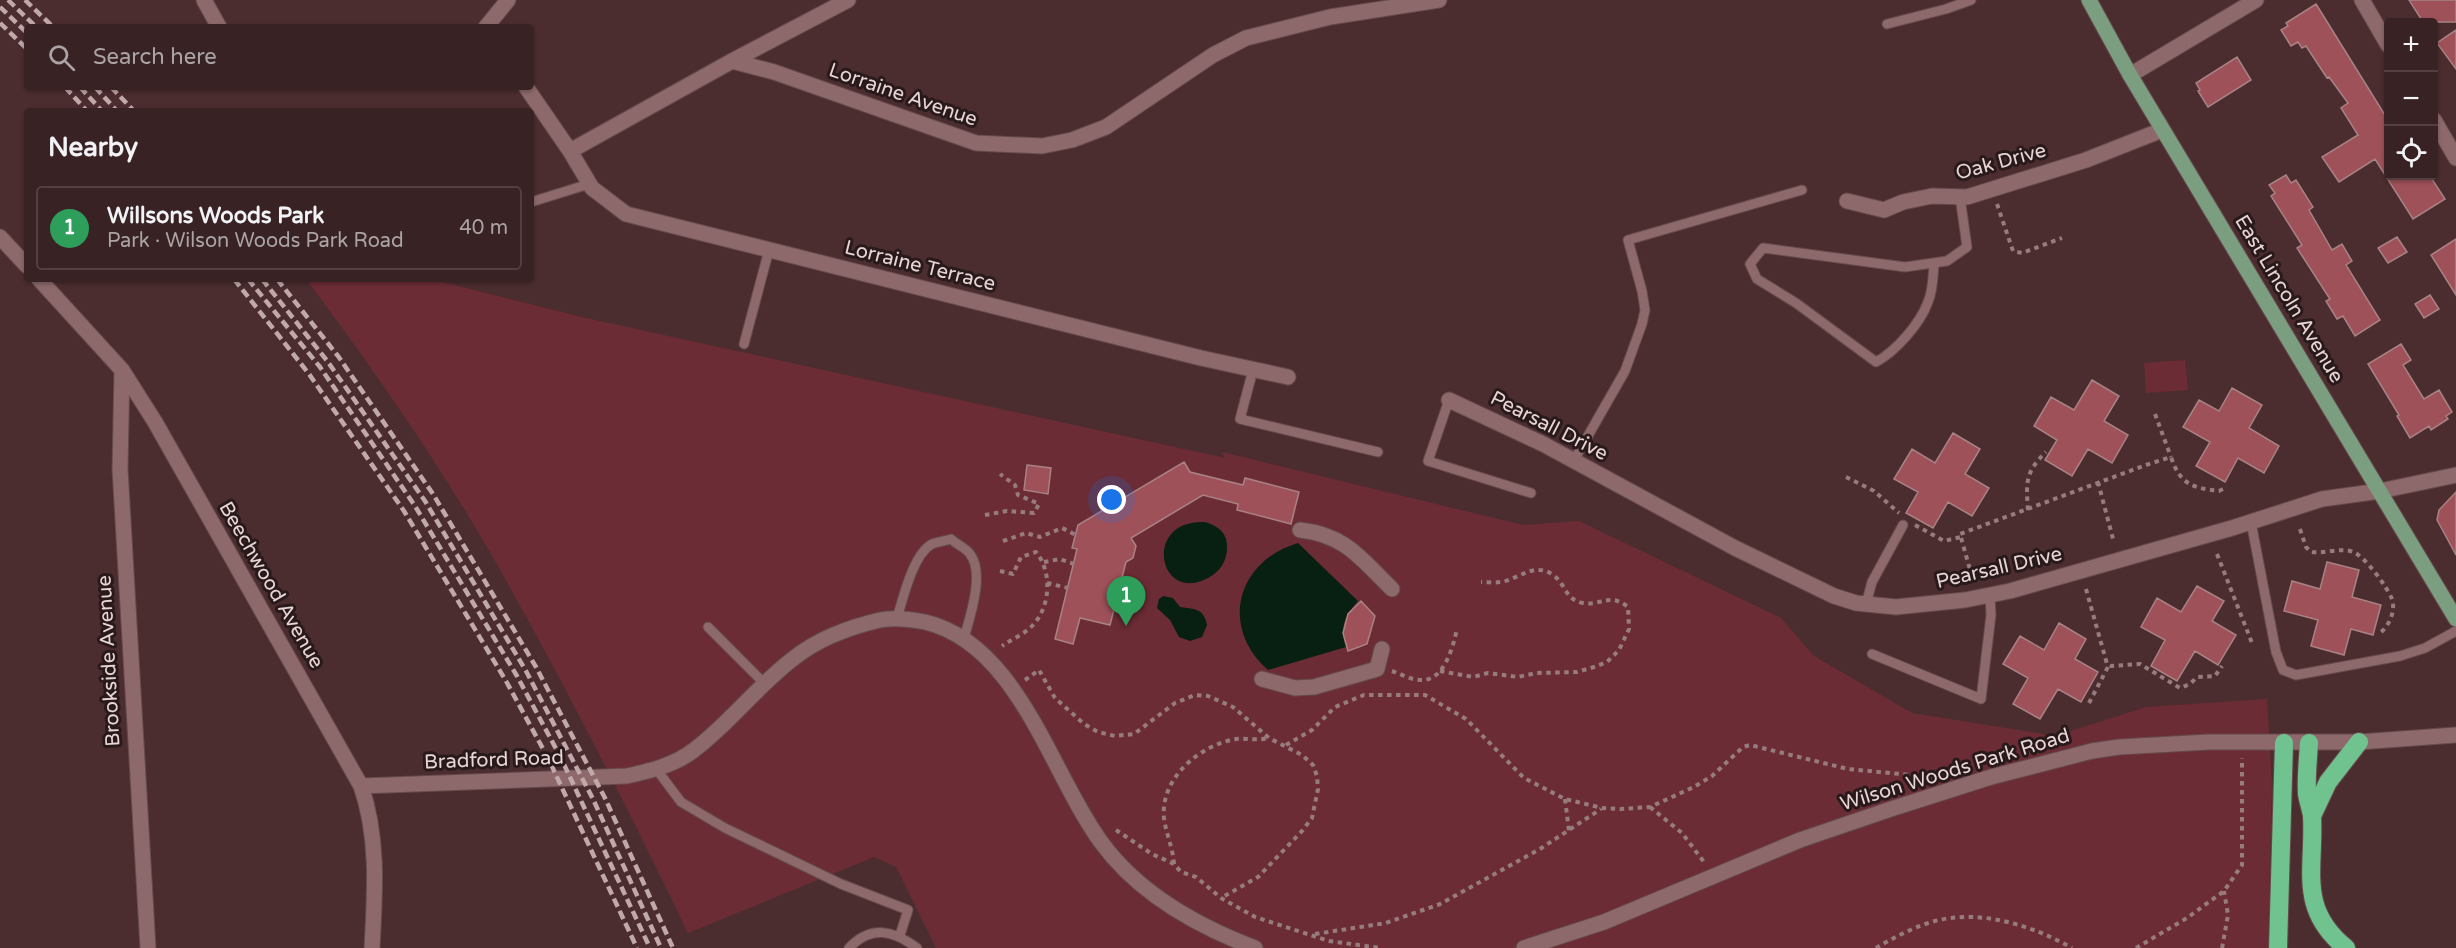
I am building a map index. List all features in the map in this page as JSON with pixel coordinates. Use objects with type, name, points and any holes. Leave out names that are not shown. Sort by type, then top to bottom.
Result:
[{"type":"highway","points":[[2312,816],[2328,782],[2359,742]]},
{"type":"highway","points":[[2278,948],[2284,743]]},
{"type":"highway","points":[[2309,743],[2307,793],[2312,816],[2309,869],[2314,902],[2325,925],[2346,948]]},
{"type":"main road","name":"East Lincoln Avenue","points":[[2089,0],[2162,130],[2456,619]]},
{"type":"street","points":[[204,0],[217,24]]},
{"type":"street","points":[[488,24],[508,0]]},
{"type":"street","points":[[528,90],[570,151],[848,0]]},
{"type":"street","name":"Lorraine Avenue","points":[[732,61],[774,72],[976,143],[1042,146],[1072,140],[1106,127],[1213,55],[1246,38],[1330,17],[1414,1],[1439,0]]},
{"type":"street","points":[[2130,75],[2256,0]]},
{"type":"street","points":[[2362,0],[2384,38]]},
{"type":"street","points":[[2437,126],[2456,158]]},
{"type":"street","name":"Oak Drive","points":[[1847,201],[1884,210],[1903,202],[1932,196],[1960,196],[1992,189],[2086,160],[2162,130]]},
{"type":"street","name":"Lorraine Terrace","points":[[570,151],[589,184],[626,214],[1288,377]]},
{"type":"street","points":[[0,237],[24,263]]},
{"type":"street","name":"Beechwood Avenue","points":[[42,282],[122,370],[155,423],[361,786],[370,810],[376,878],[372,948]]},
{"type":"street","name":"Brookside Avenue","points":[[122,370],[120,481],[148,948]]},
{"type":"street","name":"Pearsall Drive","points":[[1449,400],[1504,425],[1834,596],[1866,604],[1896,606],[1932,604],[1990,595],[2251,522],[2322,499],[2380,491],[2456,475]]},
{"type":"street","points":[[1300,530],[1320,532],[1335,537],[1347,545],[1392,589]]},
{"type":"street","points":[[657,770],[693,751],[794,657],[820,641],[848,629],[897,618],[932,624],[964,638],[980,649],[997,667],[1085,817],[1113,856],[1146,888],[1181,912],[1201,924],[1255,948]]},
{"type":"street","points":[[1262,680],[1295,688],[1314,687],[1377,669],[1382,649]]},
{"type":"street","name":"Wilson Woods Park Road","points":[[1524,948],[1604,922],[1714,878],[1800,840],[1945,792],[2092,751],[2119,747],[2359,742],[2456,735]]},
{"type":"street","name":"Bradford Road","points":[[361,786],[627,776],[657,770]]},
{"type":"lane","points":[[1887,24],[1971,0]]},
{"type":"lane","points":[[534,201],[589,184]]},
{"type":"lane","points":[[1573,462],[1625,371],[1642,324],[1645,310],[1642,291],[1628,240],[1802,190]]},
{"type":"lane","points":[[1934,264],[1929,302],[1908,333],[1888,355],[1876,362],[1796,303],[1757,279],[1750,264],[1762,248],[1905,267],[1947,261],[1967,247],[1960,196]]},
{"type":"lane","points":[[744,344],[769,250]]},
{"type":"lane","points":[[1253,370],[1240,419],[1378,452]]},
{"type":"lane","points":[[1449,400],[1428,461],[1531,493]]},
{"type":"lane","points":[[2251,522],[2276,652],[2283,670],[2295,675],[2400,656],[2425,648],[2456,631]]},
{"type":"lane","points":[[1866,604],[1872,582],[1903,525]]},
{"type":"lane","points":[[897,618],[916,562],[930,545],[951,539],[971,554],[976,576],[973,608],[964,638]]},
{"type":"lane","points":[[1872,654],[1981,699],[1991,615],[1990,595]]},
{"type":"lane","points":[[708,627],[765,684]]},
{"type":"lane","points":[[657,770],[681,802],[725,828],[841,884],[908,910],[900,935]]},
{"type":"lane","points":[[849,948],[861,936],[881,933],[900,935],[917,948]]},
{"type":"path","points":[[1992,189],[2013,251],[2022,253],[2062,238]]},
{"type":"path","points":[[2155,414],[2175,468],[2186,482],[2196,487],[2220,492],[2227,487]]},
{"type":"path","points":[[2028,510],[2027,478],[2046,452]]},
{"type":"path","points":[[1972,577],[1960,534],[2171,457]]},
{"type":"path","points":[[985,515],[1007,511],[1034,513],[1039,504],[1018,495],[1015,485],[1000,474]]},
{"type":"path","points":[[2098,482],[2113,539]]},
{"type":"path","points":[[1003,541],[1026,533],[1040,537],[1062,528],[1076,535]]},
{"type":"path","points":[[2300,529],[2306,547],[2311,552],[2350,550],[2369,564],[2392,600],[2389,621],[2380,633]]},
{"type":"path","points":[[1000,571],[1013,574],[1021,557],[1036,552],[1044,562],[1047,583],[1046,598],[1034,624],[1002,646]]},
{"type":"path","points":[[2217,554],[2252,643]]},
{"type":"path","points":[[1044,562],[1060,559],[1074,564]]},
{"type":"path","points":[[1440,671],[1473,677],[1488,673],[1518,677],[1536,673],[1577,672],[1607,662],[1618,651],[1629,629],[1628,607],[1621,602],[1609,599],[1584,603],[1572,599],[1565,593],[1553,574],[1540,570],[1526,570],[1500,582],[1481,582]]},
{"type":"path","points":[[1047,583],[1068,588]]},
{"type":"path","points":[[2086,589],[2109,665]]},
{"type":"path","points":[[1395,672],[1418,681],[1426,680],[1440,671],[1452,648],[1457,629]]},
{"type":"path","points":[[2109,665],[2140,664],[2180,688],[2190,684],[2197,677],[2215,676],[2222,666]]},
{"type":"path","points":[[2089,703],[2109,665]]},
{"type":"path","points":[[1030,689],[1024,679],[1039,670],[1055,698],[1084,724],[1098,732],[1115,736],[1134,734],[1175,703],[1195,695],[1220,700],[1233,707],[1269,738],[1302,754],[1313,765],[1317,776],[1316,804],[1312,818],[1258,877],[1221,898]]},
{"type":"path","points":[[1286,745],[1312,730],[1335,707],[1364,695],[1425,694],[1466,719],[1524,778],[1565,799],[1602,808],[1650,807],[1712,776],[1735,753],[1750,745],[1848,769],[1933,777],[1940,781],[1945,792]]},
{"type":"path","points":[[1174,864],[1164,817],[1166,799],[1172,784],[1183,768],[1192,758],[1214,745],[1237,739],[1269,738]]},
{"type":"path","points":[[2136,948],[2187,918],[2224,891],[2242,866],[2243,743]]},
{"type":"path","points":[[1565,799],[1569,831]]},
{"type":"path","points":[[1650,807],[1682,833],[1714,878]]},
{"type":"path","points":[[1314,935],[1386,923],[1440,904],[1462,894],[1569,831],[1602,808]]},
{"type":"path","points":[[1112,824],[1135,843],[1174,864],[1182,872],[1196,877],[1221,898],[1255,917],[1329,941],[1381,948]]},
{"type":"path","points":[[2222,948],[2228,915],[2224,891]]},
{"type":"path","points":[[1876,948],[1898,935],[1938,920],[1977,917],[2035,931],[2072,948]]},
{"type":"shaded area","points":[[308,282],[442,282],[586,318],[1225,458],[1222,452],[1523,525],[1579,521],[1781,618],[1814,656],[1912,713],[2055,736],[2146,707],[2267,699],[2272,782],[2268,948],[936,948],[896,867],[874,857],[688,933],[593,742],[491,554],[403,414]]},
{"type":"shaded area","points":[[2185,360],[2188,390],[2146,393],[2144,363]]},
{"type":"shaded area","points":[[1205,522],[1218,528],[1226,538],[1227,553],[1224,562],[1216,573],[1208,578],[1191,583],[1178,580],[1168,571],[1164,559],[1165,546],[1172,533],[1185,525]]},
{"type":"shaded area","points":[[1298,543],[1358,601],[1344,622],[1343,634],[1346,647],[1268,670],[1253,653],[1243,635],[1240,616],[1242,597],[1249,580],[1261,564],[1277,552]]},
{"type":"shaded area","points":[[1163,596],[1173,598],[1180,607],[1201,612],[1207,625],[1202,637],[1190,641],[1179,637],[1170,620],[1157,608],[1159,599]]},
{"type":"building","points":[[2409,0],[2456,0],[2456,22],[2438,22],[2438,18],[2420,18]]},
{"type":"building","points":[[2316,4],[2384,114],[2384,173],[2375,159],[2339,182],[2322,157],[2358,135],[2341,108],[2348,103],[2329,77],[2327,78],[2306,46],[2302,48],[2298,42],[2291,46],[2281,30],[2288,26],[2286,23]]},
{"type":"building","points":[[2456,30],[2456,69],[2438,44]]},
{"type":"building","points":[[2237,57],[2251,80],[2208,107],[2196,83]]},
{"type":"building","points":[[2286,175],[2291,183],[2296,180],[2313,207],[2309,210],[2332,250],[2342,244],[2352,261],[2346,265],[2380,320],[2355,336],[2343,316],[2337,319],[2326,301],[2330,299],[2297,248],[2302,245],[2271,196],[2275,193],[2269,185]]},
{"type":"building","points":[[2388,180],[2433,180],[2445,199],[2413,219]]},
{"type":"building","points":[[2397,237],[2407,252],[2388,263],[2378,248]]},
{"type":"building","points":[[2456,239],[2456,295],[2431,255]]},
{"type":"building","points":[[2430,295],[2439,309],[2424,318],[2415,304]]},
{"type":"building","points":[[2401,344],[2411,360],[2403,365],[2424,399],[2439,390],[2452,412],[2446,416],[2448,419],[2431,430],[2429,426],[2410,438],[2368,364]]},
{"type":"building","points":[[2092,380],[2119,396],[2104,421],[2128,435],[2112,463],[2088,449],[2072,476],[2045,460],[2057,440],[2034,426],[2051,397],[2074,410]]},
{"type":"building","points":[[2232,388],[2262,405],[2249,428],[2279,446],[2264,473],[2238,458],[2225,482],[2196,466],[2210,442],[2183,427],[2199,400],[2219,411]]},
{"type":"building","points":[[1953,433],[1980,449],[1965,474],[1989,488],[1972,516],[1948,502],[1933,528],[1906,513],[1918,492],[1894,479],[1912,449],[1935,463]]},
{"type":"building","points":[[1184,462],[1190,472],[1243,485],[1245,478],[1299,492],[1291,524],[1237,510],[1238,504],[1203,495],[1131,538],[1136,546],[1133,558],[1126,562],[1110,625],[1080,618],[1073,644],[1055,639],[1077,549],[1072,548],[1078,525]]},
{"type":"building","points":[[1027,465],[1051,468],[1048,494],[1024,490]]},
{"type":"building","points":[[2456,492],[2456,555],[2437,520],[2439,510]]},
{"type":"building","points":[[2327,562],[2359,570],[2352,597],[2381,605],[2373,635],[2351,629],[2344,655],[2311,646],[2318,620],[2284,611],[2292,581],[2320,589]]},
{"type":"building","points":[[2197,586],[2224,601],[2212,621],[2236,635],[2218,665],[2195,651],[2177,681],[2151,666],[2165,640],[2141,627],[2157,598],[2181,612]]},
{"type":"building","points":[[1361,601],[1375,616],[1367,644],[1348,651],[1343,633],[1348,614]]},
{"type":"building","points":[[2059,623],[2086,639],[2075,659],[2098,672],[2081,702],[2058,689],[2040,719],[2013,704],[2028,678],[2003,664],[2020,636],[2044,650]]},
{"type":"railway","points":[[8,0],[33,24]]},
{"type":"railway","points":[[25,0],[50,24]]},
{"type":"railway","points":[[0,7],[24,30]]},
{"type":"railway","points":[[0,23],[24,46]]},
{"type":"railway","points":[[68,90],[84,108]]},
{"type":"railway","points":[[83,90],[99,108]]},
{"type":"railway","points":[[98,90],[114,108]]},
{"type":"railway","points":[[114,90],[131,108]]},
{"type":"railway","points":[[236,282],[309,374],[404,511],[506,681],[548,758],[637,948]]},
{"type":"railway","points":[[250,282],[320,367],[415,506],[517,676],[561,758],[650,948]]},
{"type":"railway","points":[[264,282],[328,362],[425,501],[526,671],[593,799],[661,948]]},
{"type":"railway","points":[[279,282],[338,356],[433,494],[536,667],[605,798],[673,948]]},
{"type":"place","name":"Willsons Woods Park","points":[[1126,626]]}]
